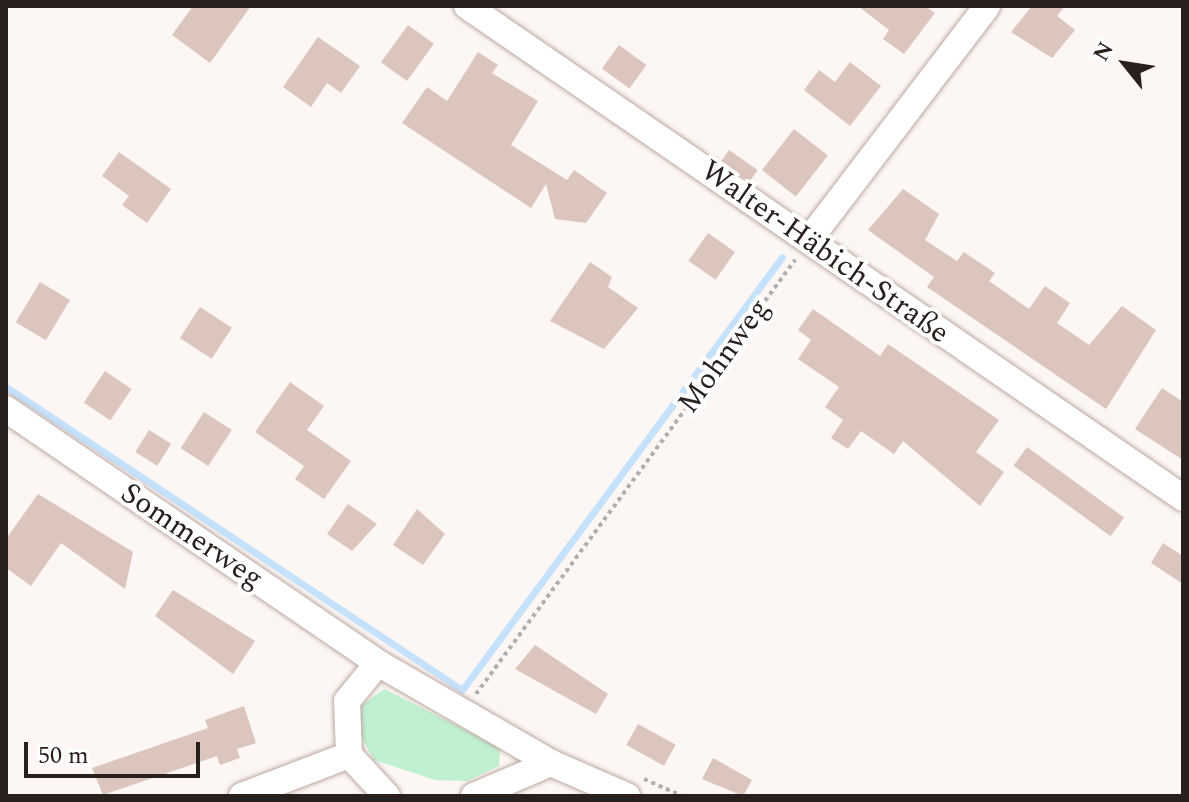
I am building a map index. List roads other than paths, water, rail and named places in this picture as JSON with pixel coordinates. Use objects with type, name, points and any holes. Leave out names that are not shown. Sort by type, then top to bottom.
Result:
[{"type":"street","name":"Walter-Häbich-Straße","points":[[467,6],[1183,498]]},
{"type":"street","points":[[809,240],[987,6]]},
{"type":"street","name":"Sommerweg","points":[[6,409],[378,663],[465,709],[551,763],[627,796]]},
{"type":"street","points":[[378,663],[347,701],[349,755],[387,796]]},
{"type":"street","points":[[242,796],[349,755]]},
{"type":"street","points":[[474,796],[551,763]]},
{"type":"waterway","points":[[6,387],[462,690],[782,257]]}]
